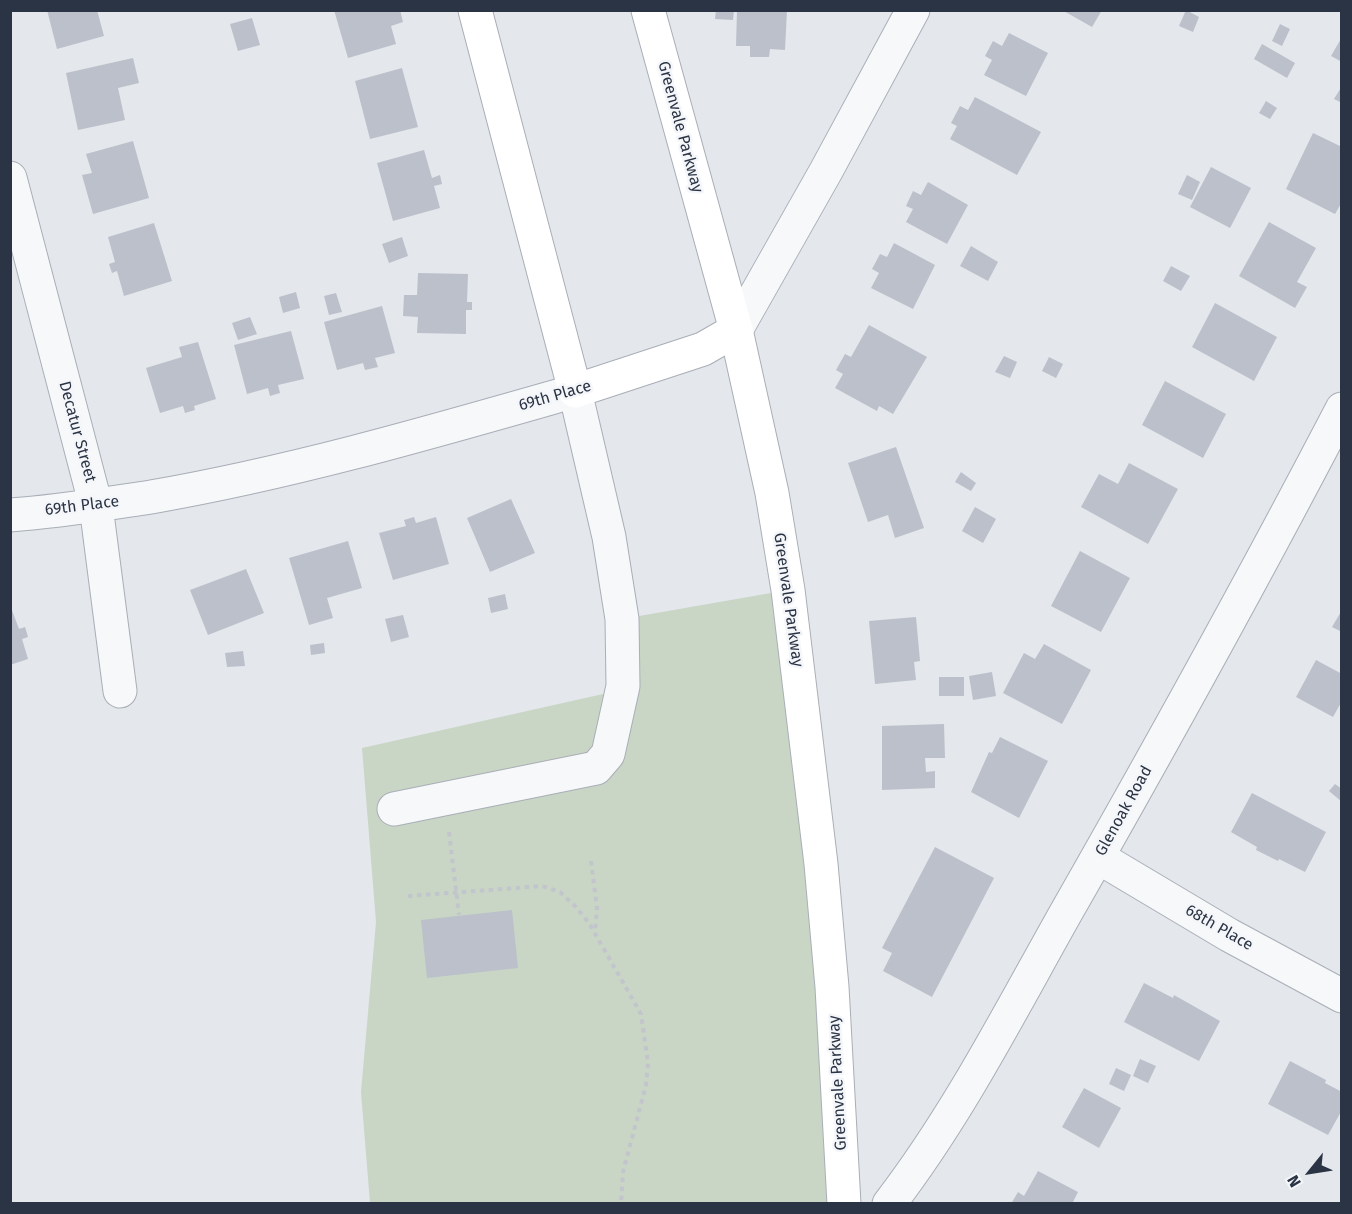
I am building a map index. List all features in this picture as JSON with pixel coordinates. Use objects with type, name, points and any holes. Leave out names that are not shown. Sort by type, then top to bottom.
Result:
[{"type":"street","points":[[394,809],[597,768],[608,754],[623,686],[622,620],[609,537],[575,391],[475,10]]},
{"type":"street","name":"Greenvale Parkway","points":[[648,10],[736,330],[772,494],[788,590],[825,909],[832,987],[844,1203]]},
{"type":"street","points":[[736,330],[815,192],[913,10]]},
{"type":"street","name":"Decatur Street","points":[[10,178],[96,506],[120,691]]},
{"type":"street","name":"69th Place","points":[[10,515],[96,506],[291,468],[575,391],[703,349],[736,330]]},
{"type":"street","name":"Glenoak Road","points":[[889,1203],[906,1181],[972,1078],[1098,857],[1264,558],[1341,409]]},
{"type":"street","name":"68th Place","points":[[1098,857],[1228,935],[1341,996]]},
{"type":"path","points":[[591,861],[597,908],[595,933]]},
{"type":"path","points":[[453,871],[459,915]]},
{"type":"path","points":[[408,896],[542,886],[560,892],[568,899],[595,933],[642,1014],[646,1037],[648,1062],[646,1085],[623,1172],[621,1203]]},
{"type":"green space","points":[[788,590],[844,1203],[370,1203],[361,1092],[376,922],[362,748],[612,692],[622,619]]},
{"type":"building","points":[[47,10],[97,10],[104,36],[57,49]]},
{"type":"building","points":[[334,10],[400,10],[403,22],[391,26],[396,44],[348,58]]},
{"type":"building","points":[[716,10],[734,10],[733,20],[715,19]]},
{"type":"building","points":[[737,10],[787,10],[785,50],[770,49],[769,57],[750,57],[750,46],[736,46]]},
{"type":"building","points":[[1062,10],[1102,10],[1092,27]]},
{"type":"building","points":[[1186,10],[1199,17],[1193,32],[1179,26]]},
{"type":"building","points":[[252,18],[260,45],[238,51],[230,24]]},
{"type":"building","points":[[1280,24],[1290,29],[1282,46],[1272,41]]},
{"type":"building","points":[[1009,33],[1048,53],[1026,96],[984,75],[992,60],[985,56],[993,41],[1002,46]]},
{"type":"building","points":[[1342,37],[1342,62],[1331,56]]},
{"type":"building","points":[[1262,44],[1295,63],[1287,78],[1254,59]]},
{"type":"building","points":[[133,58],[139,83],[118,88],[125,120],[78,130],[66,73]]},
{"type":"building","points":[[402,68],[418,127],[370,139],[355,81]]},
{"type":"building","points":[[1342,86],[1342,103],[1334,99]]},
{"type":"building","points":[[975,97],[1041,132],[1017,175],[950,139],[957,126],[951,123],[960,106],[968,110]]},
{"type":"building","points":[[1266,101],[1277,108],[1270,119],[1259,113]]},
{"type":"building","points":[[1313,133],[1342,147],[1342,202],[1335,214],[1286,189]]},
{"type":"building","points":[[133,141],[149,198],[93,214],[82,175],[92,173],[86,154]]},
{"type":"building","points":[[424,150],[432,178],[440,175],[442,184],[434,186],[440,208],[393,221],[377,163]]},
{"type":"building","points":[[1211,167],[1251,188],[1230,228],[1190,207]]},
{"type":"building","points":[[1187,175],[1200,182],[1192,200],[1178,194]]},
{"type":"building","points":[[928,182],[968,205],[947,244],[906,222],[913,209],[906,206],[913,191],[921,195]]},
{"type":"building","points":[[1269,222],[1316,248],[1297,282],[1307,287],[1295,308],[1239,276]]},
{"type":"building","points":[[154,223],[172,281],[124,296],[117,271],[112,273],[109,264],[115,262],[108,237]]},
{"type":"building","points":[[402,237],[408,256],[389,263],[382,244]]},
{"type":"building","points":[[894,243],[935,265],[913,309],[871,288],[879,273],[872,269],[880,254],[887,257]]},
{"type":"building","points":[[971,246],[998,262],[988,281],[960,266]]},
{"type":"building","points":[[1171,266],[1190,276],[1181,291],[1163,281]]},
{"type":"building","points":[[418,273],[468,274],[467,302],[472,302],[472,310],[466,310],[466,334],[417,333],[418,317],[403,316],[404,295],[417,295]]},
{"type":"building","points":[[296,292],[300,308],[283,313],[279,297]]},
{"type":"building","points":[[336,293],[342,312],[329,315],[324,296]]},
{"type":"building","points":[[1215,303],[1277,337],[1254,381],[1192,347]]},
{"type":"building","points":[[382,306],[395,353],[375,358],[378,367],[365,370],[363,363],[337,370],[324,322]]},
{"type":"building","points":[[250,317],[257,334],[238,340],[232,323]]},
{"type":"building","points":[[869,325],[927,357],[893,414],[879,406],[877,411],[835,388],[843,374],[836,370],[845,354],[851,357]]},
{"type":"building","points":[[291,331],[304,379],[278,385],[280,393],[270,396],[268,388],[247,394],[234,345]]},
{"type":"building","points":[[198,342],[216,399],[194,406],[195,410],[185,413],[183,406],[160,413],[146,368],[182,357],[179,347]]},
{"type":"building","points":[[1004,356],[1017,362],[1010,378],[995,372]]},
{"type":"building","points":[[1049,357],[1063,364],[1056,378],[1042,371]]},
{"type":"building","points":[[1165,381],[1226,414],[1203,458],[1142,425]]},
{"type":"building","points":[[896,447],[924,528],[895,538],[888,515],[868,522],[848,463]]},
{"type":"building","points":[[1129,463],[1178,489],[1148,544],[1081,507],[1099,474],[1118,484]]},
{"type":"building","points":[[961,472],[976,483],[971,491],[955,482]]},
{"type":"building","points":[[511,499],[535,553],[490,572],[467,518]]},
{"type":"building","points":[[975,507],[996,519],[983,543],[962,531]]},
{"type":"building","points":[[414,517],[416,523],[436,517],[449,564],[393,580],[379,533],[406,526],[404,520]]},
{"type":"building","points":[[348,541],[362,588],[327,598],[333,618],[309,625],[289,558]]},
{"type":"building","points":[[1080,551],[1130,578],[1101,632],[1051,606]]},
{"type":"building","points":[[246,569],[264,613],[208,635],[190,590]]},
{"type":"building","points":[[505,594],[508,609],[491,613],[488,598]]},
{"type":"building","points":[[10,605],[19,629],[25,627],[28,637],[22,639],[28,659],[10,665]]},
{"type":"building","points":[[1342,610],[1342,632],[1332,627]]},
{"type":"building","points":[[403,615],[409,637],[391,642],[385,619]]},
{"type":"building","points":[[916,617],[920,661],[914,662],[916,680],[875,684],[869,621]]},
{"type":"building","points":[[324,643],[325,653],[311,655],[310,645]]},
{"type":"building","points":[[1044,644],[1091,670],[1062,724],[1003,693],[1024,653],[1035,659]]},
{"type":"building","points":[[243,651],[245,666],[227,667],[225,653]]},
{"type":"building","points":[[1316,660],[1342,674],[1342,701],[1333,717],[1296,697]]},
{"type":"building","points":[[992,672],[996,696],[973,700],[969,676]]},
{"type":"building","points":[[939,677],[964,677],[964,696],[939,696]]},
{"type":"building","points":[[944,724],[945,758],[925,758],[926,772],[935,771],[935,788],[882,790],[882,726]]},
{"type":"building","points":[[1000,737],[1048,761],[1019,818],[971,792],[989,752],[992,753]]},
{"type":"building","points":[[1335,784],[1342,789],[1342,802],[1329,791]]},
{"type":"building","points":[[1252,793],[1326,832],[1305,872],[1256,850],[1257,847],[1231,832]]},
{"type":"building","points":[[935,847],[994,878],[932,997],[883,971],[892,953],[882,948]]},
{"type":"building","points":[[512,910],[518,968],[427,978],[421,920]]},
{"type":"building","points":[[1144,983],[1173,998],[1174,995],[1220,1021],[1199,1061],[1124,1022]]},
{"type":"building","points":[[1140,1059],[1156,1066],[1148,1083],[1133,1076]]},
{"type":"building","points":[[1290,1061],[1326,1080],[1325,1083],[1342,1092],[1342,1110],[1328,1135],[1268,1104]]},
{"type":"building","points":[[1116,1068],[1131,1075],[1124,1091],[1109,1084]]},
{"type":"building","points":[[1084,1088],[1121,1108],[1099,1148],[1062,1127]]},
{"type":"building","points":[[1038,1171],[1078,1192],[1072,1204],[1011,1204],[1018,1192],[1024,1196]]}]
